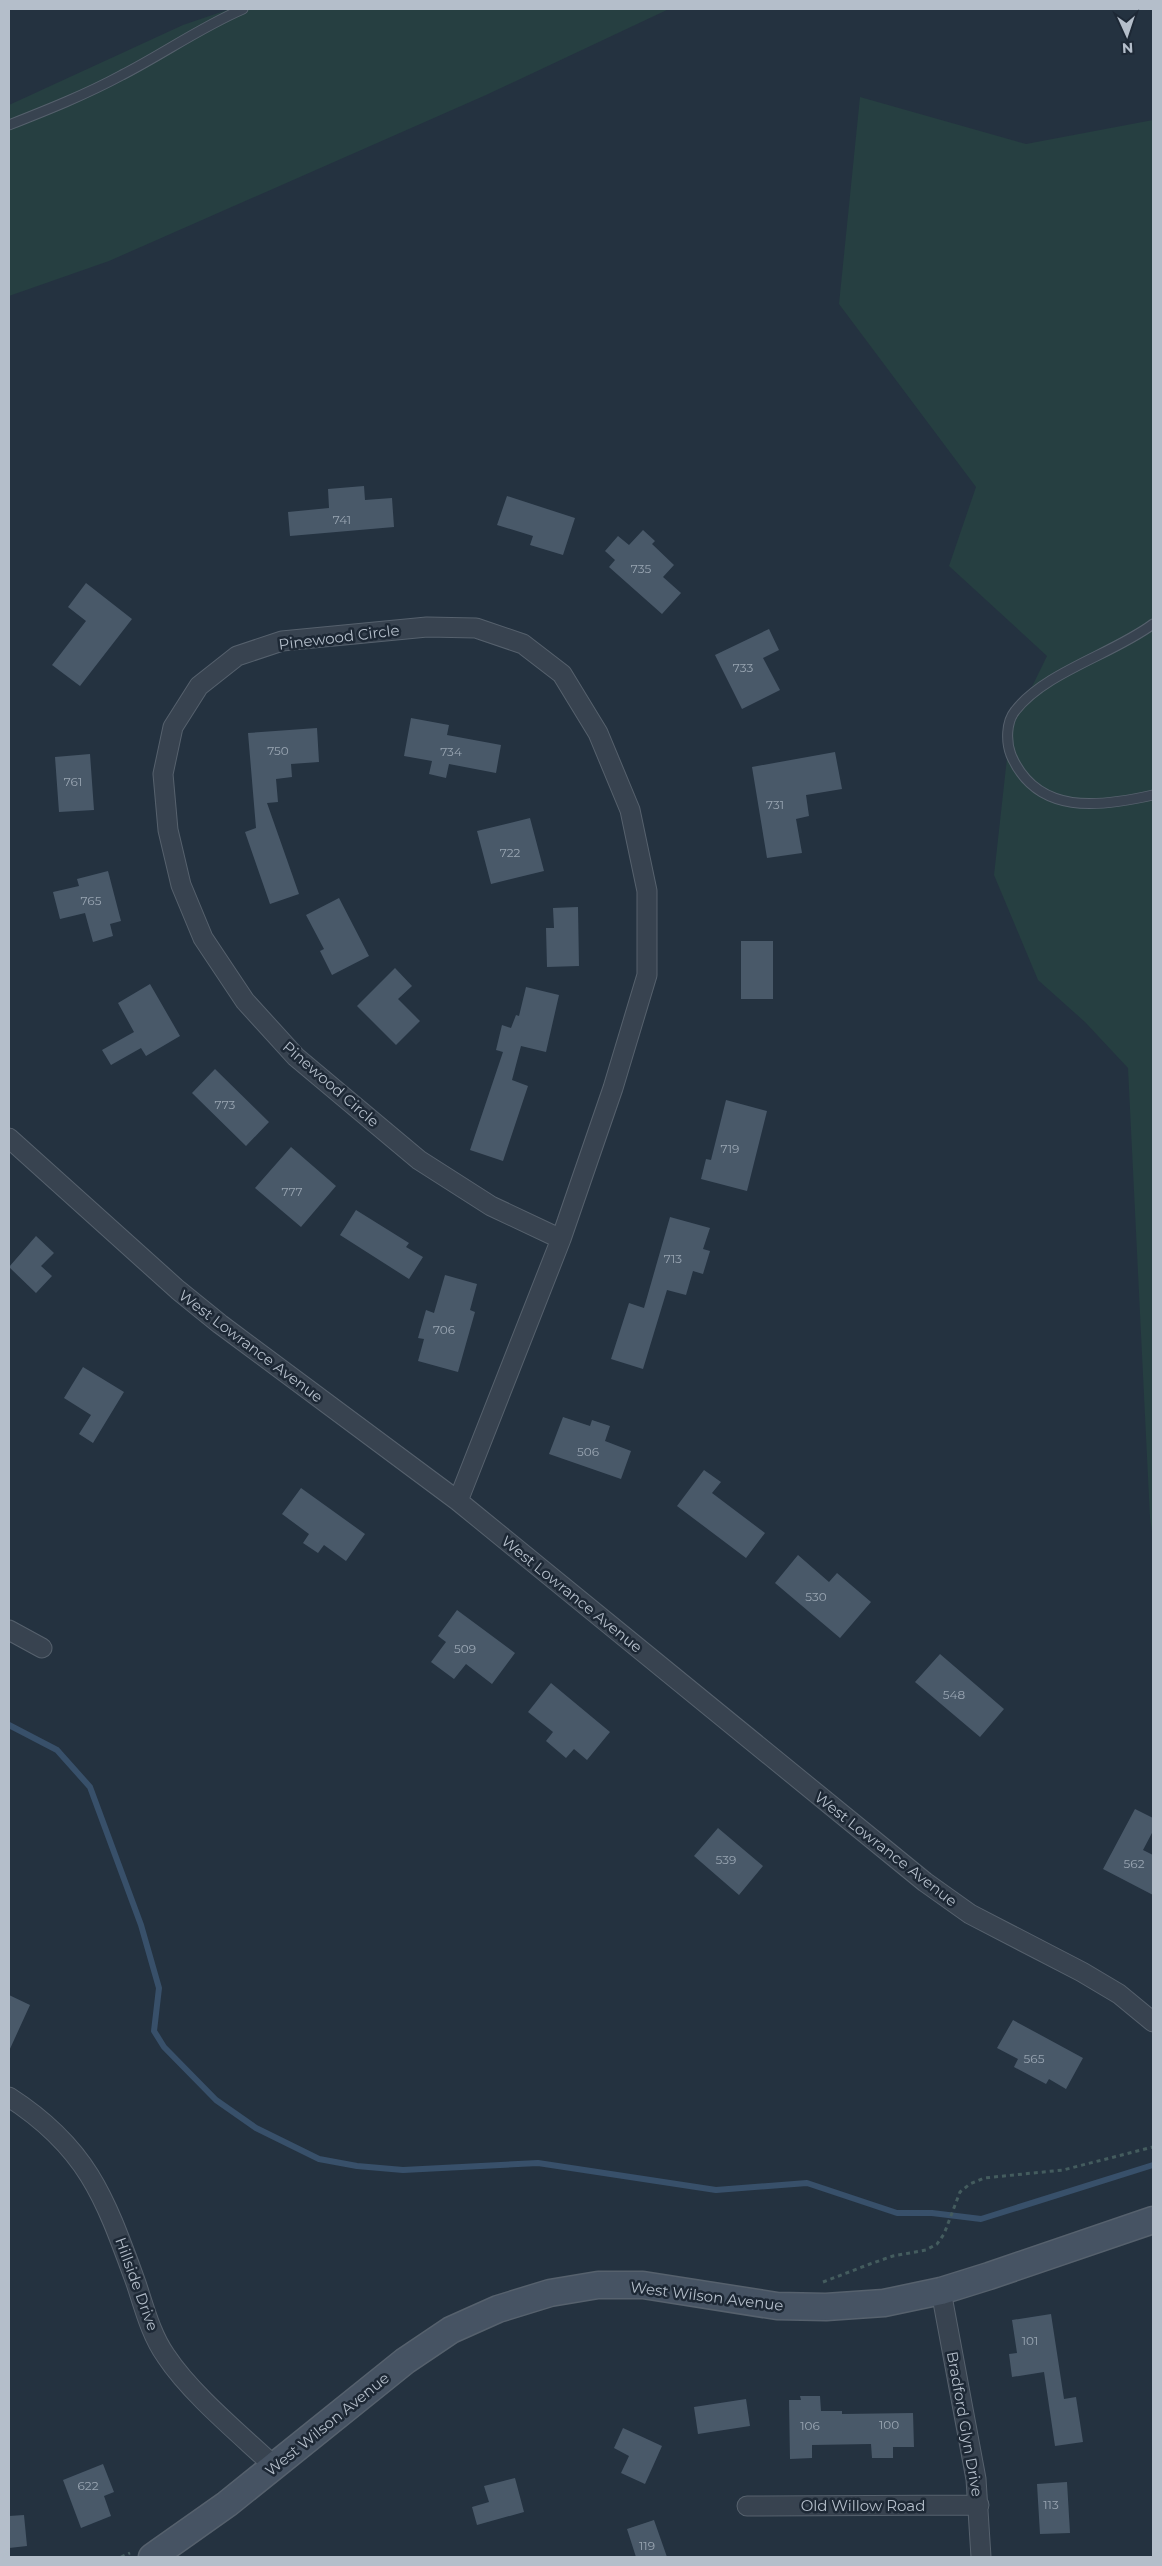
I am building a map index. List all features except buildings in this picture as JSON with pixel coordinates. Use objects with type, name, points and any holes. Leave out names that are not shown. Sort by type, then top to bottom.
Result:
[{"type":"street","name":"Pinewood Circle","points":[[458,1501],[561,1239],[613,1088],[647,975],[647,892],[630,810],[598,733],[562,674],[523,644],[476,628],[427,627],[282,641],[237,656],[199,686],[174,727],[163,774],[168,830],[174,858],[181,885],[203,938],[245,1000],[296,1057],[419,1160],[491,1206],[561,1239]]},
{"type":"street","name":"West Lowrance Avenue","points":[[9,1138],[178,1290],[220,1324],[458,1501],[925,1882],[970,1914],[1082,1972],[1119,1994],[1153,2022]]},
{"type":"street","points":[[9,1630],[42,1648]]},
{"type":"street","name":"Hillside Drive","points":[[9,2097],[37,2115],[59,2134],[81,2162],[99,2190],[114,2221],[153,2331],[166,2356],[186,2382],[275,2467]]},
{"type":"street","name":"West Wilson Avenue","points":[[152,2557],[180,2540],[275,2467],[405,2361],[451,2330],[498,2309],[550,2294],[598,2286],[643,2286],[777,2306],[826,2307],[884,2303],[941,2291],[1153,2220]]},
{"type":"street","name":"Bradford Glyn Drive","points":[[941,2291],[979,2505],[981,2557]]},
{"type":"street","name":"Old Willow Road","points":[[746,2506],[979,2505]]},
{"type":"lane","points":[[9,125],[70,101],[122,75],[217,20],[243,9]]},
{"type":"lane","points":[[1153,624],[1118,647],[1058,677],[1030,696],[1014,712],[1008,726],[1010,752],[1018,771],[1029,782],[1051,798],[1081,804],[1122,802],[1153,795]]},
{"type":"path","points":[[944,2234],[960,2192],[970,2184],[984,2178],[1063,2170],[1153,2147]]},
{"type":"green space","points":[[230,9],[669,9],[486,95],[109,261],[9,296],[9,105],[183,25]]},
{"type":"green space","points":[[860,97],[1026,144],[1153,120],[1153,1539],[1150,1518],[1128,1068],[1085,1022],[1038,980],[994,875],[1010,731],[1017,716],[1014,712],[1025,701],[1047,656],[949,566],[976,487],[839,304]]},
{"type":"waterway","points":[[9,1725],[57,1750],[90,1787],[141,1925],[159,1988],[154,2031],[164,2047],[216,2100],[256,2128],[319,2159],[357,2166],[403,2170],[538,2163],[716,2190],[807,2183],[897,2213],[932,2213],[981,2219],[1153,2165]]}]
